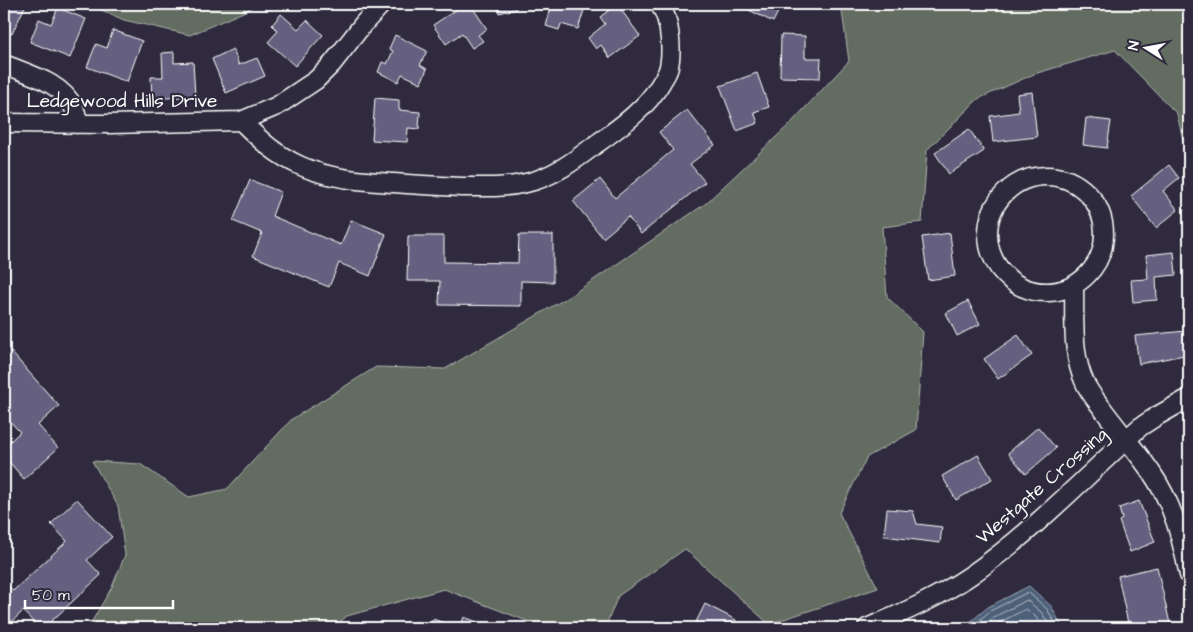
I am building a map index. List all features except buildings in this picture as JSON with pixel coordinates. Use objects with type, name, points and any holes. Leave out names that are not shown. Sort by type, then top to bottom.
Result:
[{"type":"street","name":"Ledgewood Hills Drive","points":[[4,123],[127,124],[241,121],[277,106],[316,80],[332,64],[364,23],[382,4]]},
{"type":"street","name":"Ledgewood Hills Drive","points":[[241,121],[262,142],[280,156],[302,167],[325,174],[370,182],[440,186],[508,187],[529,183],[550,176],[569,164],[624,124],[644,106],[657,90],[668,71],[671,52],[670,28],[659,4]]},
{"type":"street","points":[[4,64],[48,82],[59,89],[75,110],[78,124]]},
{"type":"street","points":[[1049,176],[1076,185],[1091,197],[1100,214],[1104,234],[1101,253],[1091,270],[1074,285],[1059,291],[1030,290],[1013,282],[1000,268],[991,252],[988,234],[989,224],[1000,199],[1014,186],[1031,178],[1049,176]]},
{"type":"street","points":[[1074,285],[1075,345],[1085,384],[1151,471],[1164,492],[1181,536],[1189,576]]},
{"type":"street","name":"Westgate Crossing","points":[[867,628],[944,592],[978,570],[1035,526],[1140,427],[1189,398]]},
{"type":"green space","points":[[88,4],[250,4],[250,9],[190,35],[124,20]]},
{"type":"green space","points":[[841,4],[1189,4],[1189,166],[1177,114],[1115,50],[1034,74],[978,99],[927,150],[922,222],[882,227],[887,297],[923,332],[916,430],[867,457],[839,513],[878,588],[769,624],[685,549],[618,596],[605,628],[529,628],[527,621],[444,589],[347,616],[333,628],[88,628],[112,587],[125,555],[118,506],[92,461],[140,464],[189,497],[227,489],[292,419],[376,367],[445,369],[570,296],[705,204],[791,123],[849,61]]},
{"type":"water","points":[[1029,586],[1051,606],[1063,628],[963,628],[988,607]]}]
